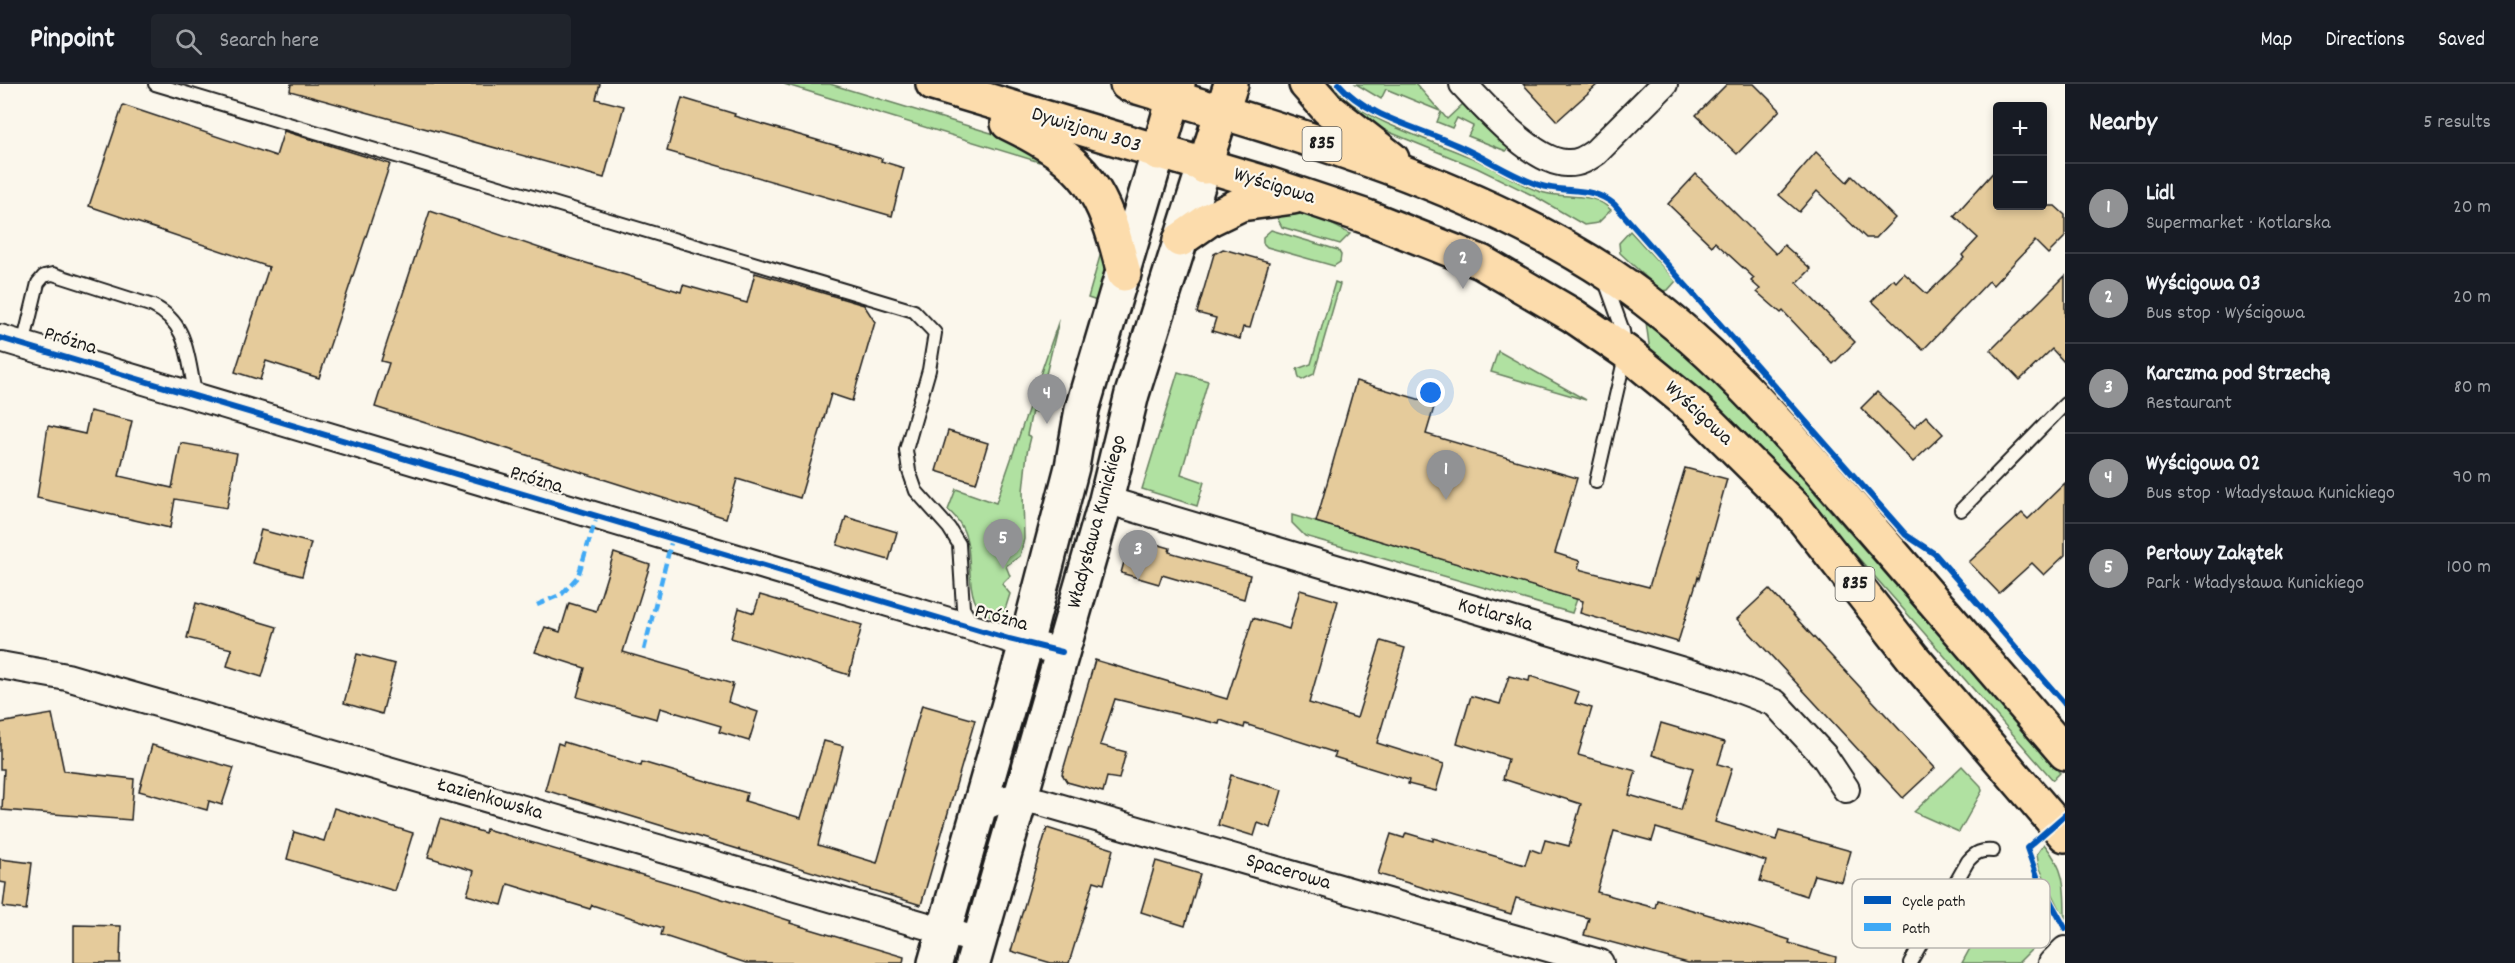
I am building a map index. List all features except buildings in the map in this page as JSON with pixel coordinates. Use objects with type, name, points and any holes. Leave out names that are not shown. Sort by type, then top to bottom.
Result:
[{"type":"main road","name":"Dywizjonu 303","points":[[931,84],[1204,167]]},
{"type":"main road","points":[[931,84],[1043,140],[1073,162],[1099,198],[1114,236],[1124,274]]},
{"type":"main road","points":[[1127,84],[1226,98]]},
{"type":"main road","name":"835","points":[[1306,84],[1328,109],[1420,180]]},
{"type":"main road","name":"Władysława Kunickiego","points":[[935,963],[1026,644],[1072,467],[1082,409],[1124,274],[1176,91]]},
{"type":"main road","name":"Władysława Kunickiego","points":[[976,952],[1106,500],[1132,394],[1226,98]]},
{"type":"main road","name":"835","points":[[1226,98],[1303,138],[1420,180],[1530,229],[1600,268],[1646,300],[1689,335],[1732,376],[1811,459],[2065,753]]},
{"type":"main road","name":"Wyścigowa","points":[[1204,167],[1367,216],[1481,262],[1572,315],[1626,352],[1693,407],[1795,508],[1913,658],[2065,835]]},
{"type":"main road","points":[[1180,240],[1210,219],[1241,204],[1304,196]]},
{"type":"street","points":[[1463,84],[1519,139],[1541,155],[1568,164],[1583,161],[1596,152],[1664,84]]},
{"type":"street","name":"Próżna","points":[[12,342],[978,630],[1062,652]]},
{"type":"street","name":"Kotlarska","points":[[1106,500],[1706,678],[1775,703],[1824,756],[1846,789]]},
{"type":"street","name":"Łazienkowska","points":[[0,665],[67,678],[943,932],[976,952]]},
{"type":"street","name":"Spacerowa","points":[[977,811],[997,800],[1021,798],[1600,963]]},
{"type":"street","points":[[2052,963],[2065,950]]},
{"type":"lane","points":[[155,84],[914,311],[935,333],[929,370],[906,450],[909,471],[916,491],[949,528],[959,544],[963,608],[968,620],[978,630]]},
{"type":"lane","points":[[1596,482],[1626,352],[1623,331],[1600,268]]},
{"type":"lane","points":[[12,342],[38,283],[44,276],[52,274],[166,312],[175,321],[184,341],[196,397]]},
{"type":"lane","points":[[1961,510],[2065,404]]},
{"type":"lane","points":[[1958,879],[1975,853],[1983,850],[1993,851]]},
{"type":"lane","points":[[1910,963],[1919,948]]},
{"type":"green space","points":[[784,84],[830,84],[1024,143],[1049,155],[1039,162]]},
{"type":"green space","points":[[1318,84],[1332,84],[1360,109],[1379,119],[1477,160],[1530,188],[1547,194],[1586,197],[1611,210],[1598,223],[1584,225],[1536,197],[1477,168],[1377,127]]},
{"type":"green space","points":[[1356,84],[1416,84],[1440,111],[1386,89],[1381,99]]},
{"type":"green space","points":[[1463,104],[1509,148],[1506,151],[1468,136],[1473,126],[1457,118],[1452,128],[1437,122],[1441,112],[1447,119]]},
{"type":"green space","points":[[1272,208],[1303,212],[1350,234],[1340,244],[1282,227]]},
{"type":"green space","points":[[1271,230],[1338,250],[1341,255],[1340,262],[1334,266],[1267,247],[1263,243],[1263,237]]},
{"type":"green space","points":[[1630,231],[1676,281],[1668,290],[1661,291],[1620,253],[1619,243]]},
{"type":"green space","points":[[1105,248],[1107,279],[1097,301],[1088,298],[1102,249]]},
{"type":"green space","points":[[1335,282],[1340,284],[1314,374],[1302,380],[1299,378],[1297,369],[1311,364]]},
{"type":"green space","points":[[1059,320],[1037,412],[1032,411],[1027,435],[1031,437],[1023,491],[1024,539],[1020,556],[1006,566],[1010,576],[1002,584],[1010,594],[1004,613],[998,617],[987,614],[975,600],[970,579],[966,537],[959,522],[948,510],[956,489],[996,503]]},
{"type":"green space","points":[[1646,322],[1702,370],[1745,413],[2060,773],[2053,780],[1784,473],[1717,408],[1650,351]]},
{"type":"green space","points":[[1498,351],[1586,400],[1491,372]]},
{"type":"green space","points":[[1178,372],[1208,381],[1181,474],[1204,482],[1197,506],[1142,489]]},
{"type":"green space","points":[[1292,515],[1577,599],[1572,613],[1305,536],[1292,523]]},
{"type":"green space","points":[[1962,766],[1981,786],[1982,791],[1959,832],[1914,812]]},
{"type":"green space","points":[[2044,844],[2060,870],[2065,896],[2065,919],[2050,889],[2050,879],[2045,879],[2039,867],[2037,854]]},
{"type":"green space","points":[[1970,948],[2033,948],[2018,963],[1962,963]]},
{"type":"marked path","points":[[537,605],[562,594],[578,576],[597,516]]},
{"type":"marked path","points":[[644,650],[672,539],[677,542]]},
{"type":"cycle path","points":[[1339,84],[1351,96],[1380,114],[1446,140],[1529,182],[1549,188],[1596,194],[1614,204],[1906,535],[1935,554],[2065,704]]},
{"type":"cycle path","points":[[0,338],[1009,639],[1062,652]]},
{"type":"cycle path","points":[[2038,879],[2027,848],[2065,815]]},
{"type":"cycle path","points":[[2050,901],[2065,928]]},
{"type":"place","name":"Wyścigowa 03","points":[[1463,289]]},
{"type":"place","name":"Wyścigowa 02","points":[[1047,424]]},
{"type":"place","name":"Lidl","points":[[1446,500]]},
{"type":"place","name":"Perłowy Zakątek","points":[[1003,569]]},
{"type":"place","name":"Karczma pod Strzechą","points":[[1138,580]]}]
